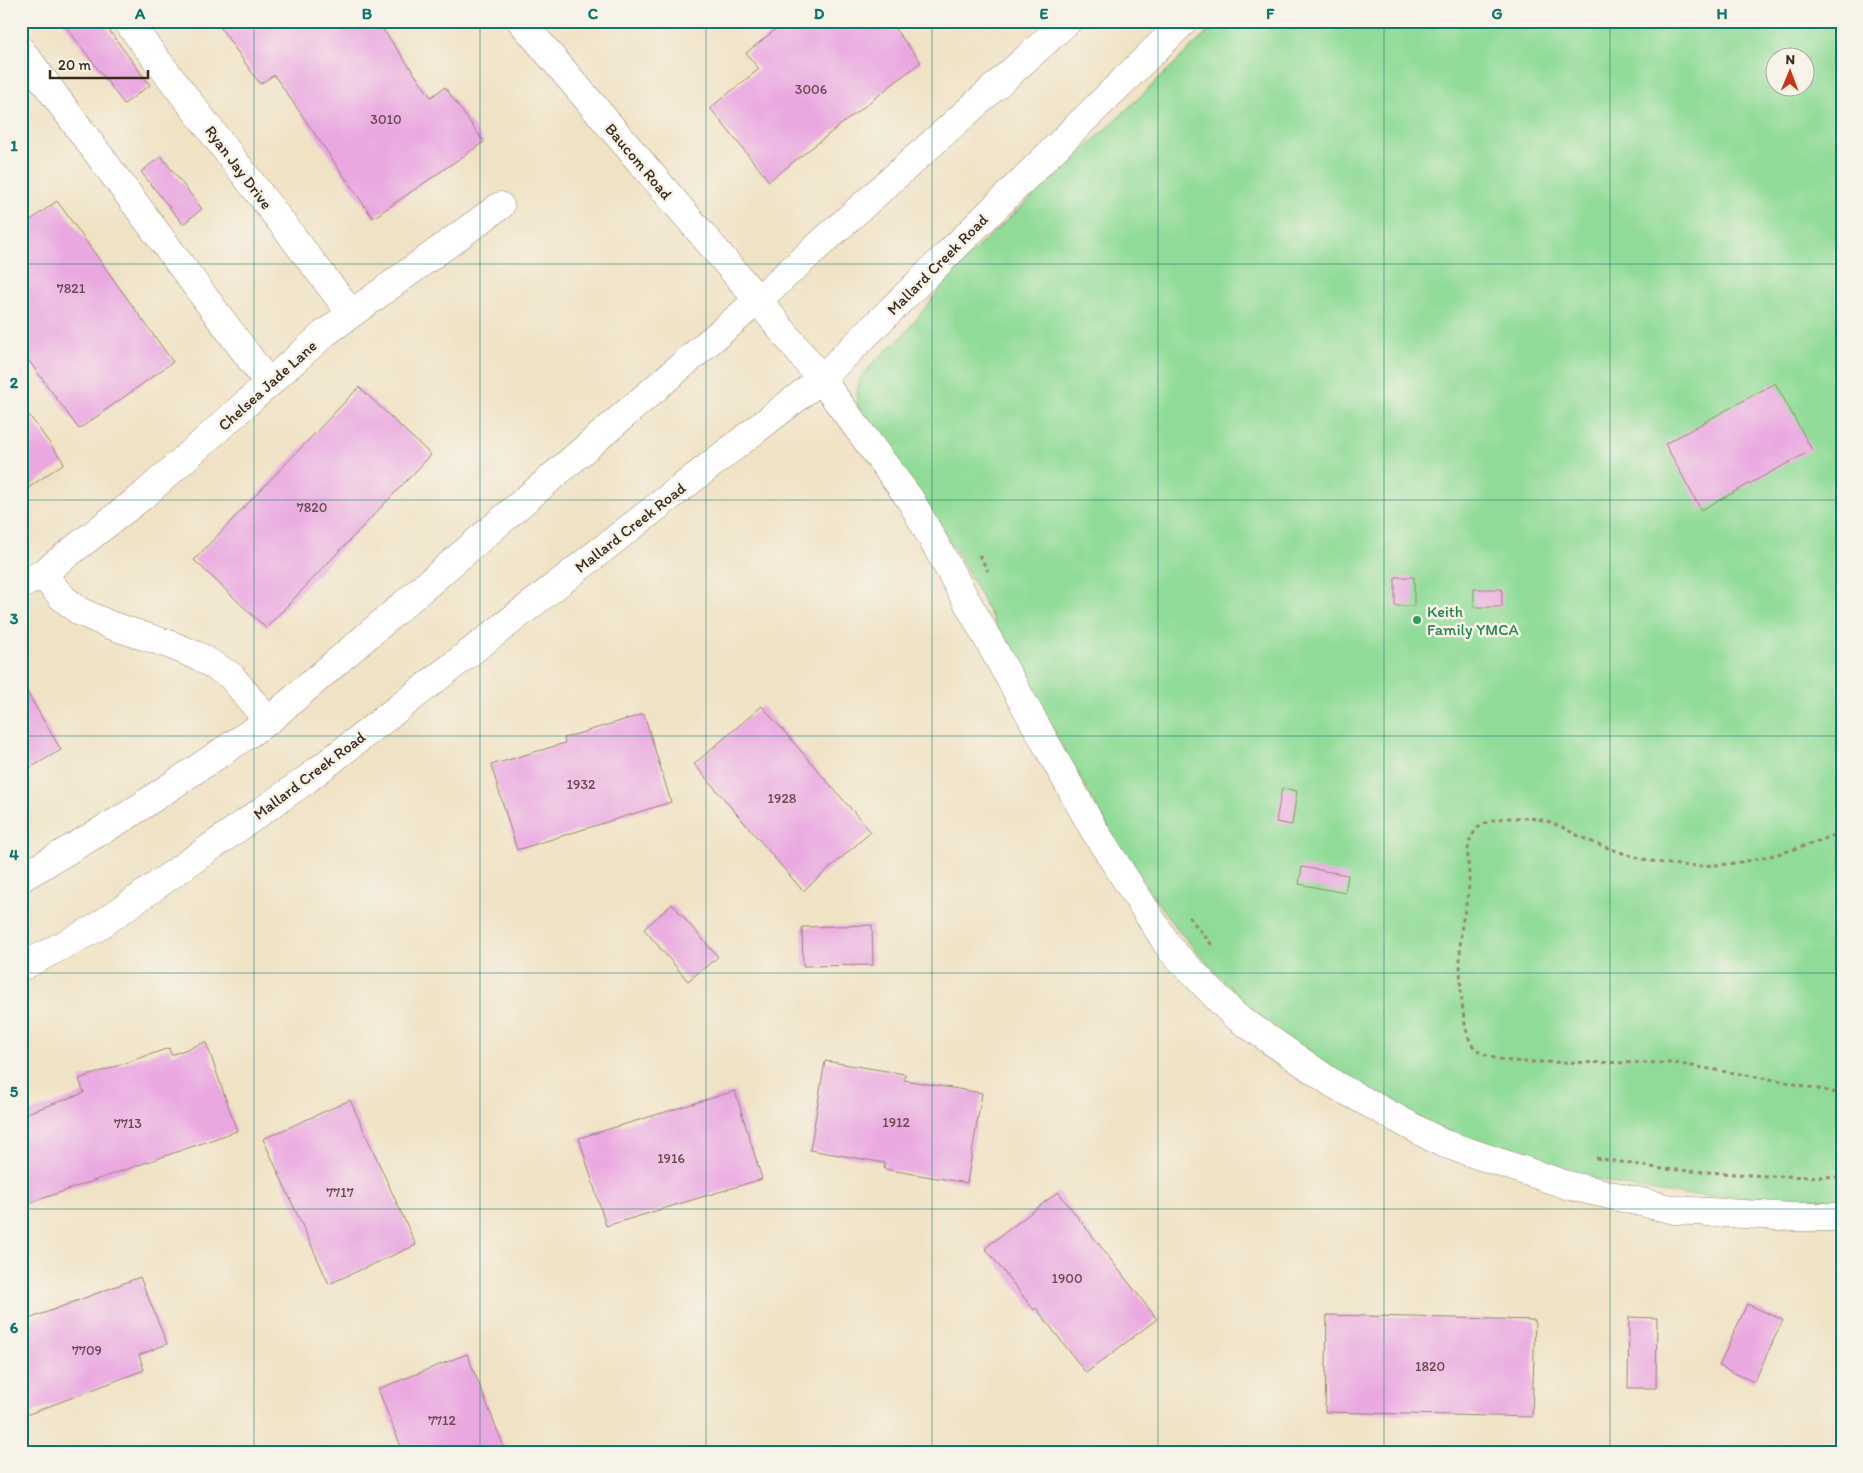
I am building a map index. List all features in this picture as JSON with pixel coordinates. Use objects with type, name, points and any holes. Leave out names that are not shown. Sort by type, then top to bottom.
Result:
[{"type":"street","name":"Ryan Jay Drive","points":[[127,21],[351,313]]},
{"type":"street","name":"Baucom Road","points":[[521,21],[758,300],[821,378],[910,499],[1094,830],[1171,950],[1234,1014],[1335,1084],[1442,1143],[1567,1185],[1674,1210],[1842,1218]]},
{"type":"street","points":[[21,878],[128,815],[268,721],[758,300],[1068,21]]},
{"type":"street","name":"Mallard Creek Road","points":[[21,967],[96,928],[306,780],[821,378],[1184,21]]},
{"type":"street","points":[[21,50],[270,384]]},
{"type":"street","name":"Chelsea Jade Lane","points":[[32,579],[144,495],[325,333],[500,206]]},
{"type":"street","points":[[32,579],[79,611],[110,625],[171,645],[200,657],[231,676],[262,711],[268,721]]},
{"type":"path","points":[[974,547],[988,572]]},
{"type":"path","points":[[1842,832],[1790,850],[1766,856],[1740,862],[1701,866],[1657,862],[1633,856],[1591,841],[1547,820],[1523,817],[1494,820],[1483,824],[1476,830],[1469,844],[1469,886],[1461,934],[1463,1003],[1467,1034],[1475,1048],[1492,1057],[1508,1061],[1526,1062],[1674,1063],[1781,1080],[1842,1094]]},
{"type":"path","points":[[1186,914],[1216,950]]},
{"type":"path","points":[[1595,1158],[1663,1169],[1765,1176],[1842,1177]]},
{"type":"green space","name":"Keith Family YMCA","points":[[1219,21],[1842,21],[1842,1200],[1684,1195],[1633,1188],[1512,1159],[1384,1103],[1284,1037],[1252,1009],[1217,974],[1177,929],[1115,840],[1024,678],[962,561],[926,505],[859,410],[857,393],[861,377],[876,360],[902,337],[957,268],[1122,114]]},
{"type":"building","points":[[62,21],[102,21],[150,85],[124,104]]},
{"type":"building","points":[[228,21],[377,21],[431,97],[445,87],[484,142],[373,218],[274,75],[260,84],[220,27]]},
{"type":"building","points":[[786,21],[889,21],[921,62],[769,181],[710,108],[759,69],[746,53]]},
{"type":"building","points":[[161,156],[202,209],[183,224],[141,172]]},
{"type":"building","points":[[57,201],[173,362],[79,429],[21,350],[21,227]]},
{"type":"building","points":[[1775,383],[1812,450],[1701,510],[1665,444]]},
{"type":"building","points":[[359,387],[431,455],[266,628],[194,560]]},
{"type":"building","points":[[21,404],[64,463],[21,493]]},
{"type":"building","points":[[1395,577],[1414,577],[1414,606],[1395,606]]},
{"type":"building","points":[[1474,589],[1502,589],[1502,607],[1474,607]]},
{"type":"building","points":[[21,682],[61,750],[21,773]]},
{"type":"building","points":[[762,706],[871,832],[803,891],[694,764]]},
{"type":"building","points":[[644,714],[671,802],[517,850],[491,765],[565,743],[564,738]]},
{"type":"building","points":[[1282,788],[1297,791],[1292,825],[1276,822]]},
{"type":"building","points":[[1302,867],[1348,875],[1345,893],[1299,884]]},
{"type":"building","points":[[672,904],[718,957],[688,981],[644,929]]},
{"type":"building","points":[[872,925],[873,965],[803,966],[802,927]]},
{"type":"building","points":[[206,1042],[237,1131],[21,1206],[21,1115],[84,1093],[79,1079],[169,1048],[171,1055]]},
{"type":"building","points":[[825,1061],[905,1074],[904,1080],[982,1093],[967,1183],[884,1169],[885,1163],[810,1150]]},
{"type":"building","points":[[735,1091],[762,1179],[606,1226],[579,1138]]},
{"type":"building","points":[[350,1100],[416,1245],[329,1284],[263,1139]]},
{"type":"building","points":[[1058,1192],[1157,1319],[1086,1373],[1036,1308],[1034,1310],[985,1248]]},
{"type":"building","points":[[140,1277],[167,1344],[139,1355],[144,1370],[21,1417],[21,1322]]},
{"type":"building","points":[[1747,1304],[1783,1320],[1754,1382],[1719,1366]]},
{"type":"building","points":[[1327,1315],[1535,1320],[1532,1417],[1325,1412]]},
{"type":"building","points":[[1629,1317],[1657,1318],[1656,1388],[1628,1388]]},
{"type":"building","points":[[467,1354],[506,1452],[403,1452],[378,1389]]},
{"type":"place","name":"Keith Family YMCA","points":[[1417,620]]}]
